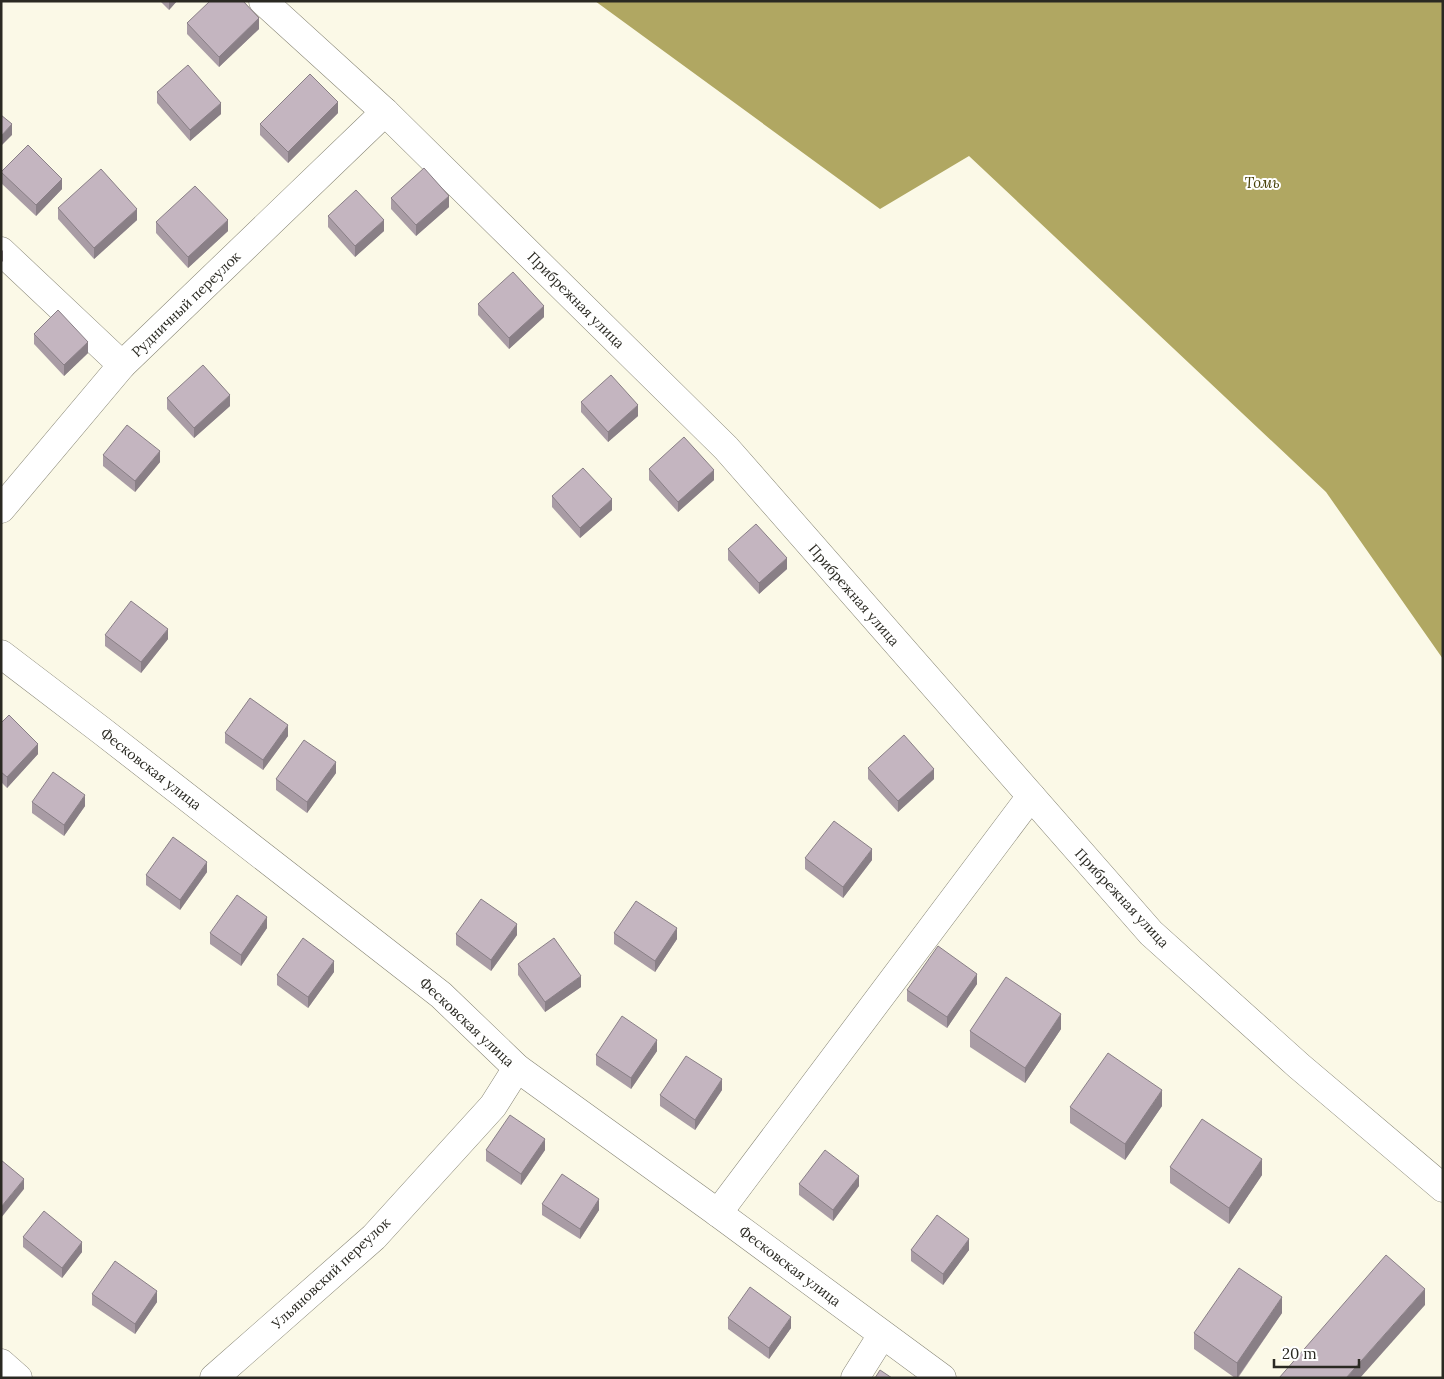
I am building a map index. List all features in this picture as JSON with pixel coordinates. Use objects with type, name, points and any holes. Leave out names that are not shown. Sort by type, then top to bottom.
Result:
[{"type":"street","name":"Прибрежная улица","points":[[263,1],[385,112],[726,448],[1151,933],[1300,1066],[1443,1188]]},
{"type":"street","name":"Рудничный переулок","points":[[1,509],[122,365],[385,112]]},
{"type":"street","points":[[1,251],[122,365]]},
{"type":"street","name":"Фесковская улица","points":[[1,654],[102,730],[441,994],[517,1068],[942,1378]]},
{"type":"street","points":[[718,1213],[1031,796]]},
{"type":"street","name":"Ульяновский переулок","points":[[214,1378],[374,1237],[493,1106],[517,1068]]},
{"type":"street","points":[[855,1378],[882,1335]]},
{"type":"street","points":[[1,1363],[18,1378]]},
{"type":"water","name":"Томь","points":[[595,1],[1443,1],[1443,659],[1326,492],[969,156],[880,209]]},
{"type":"building","points":[[210,1],[243,1],[259,18],[219,57],[187,23]]},
{"type":"building","points":[[188,65],[221,103],[190,130],[157,92]]},
{"type":"building","points":[[310,74],[338,102],[288,152],[260,124]]},
{"type":"building","points":[[1,115],[12,124],[1,136]]},
{"type":"building","points":[[28,145],[62,179],[36,205],[1,172]]},
{"type":"building","points":[[424,168],[449,196],[416,225],[391,198]]},
{"type":"building","points":[[101,169],[137,209],[94,248],[58,208]]},
{"type":"building","points":[[195,186],[228,220],[188,257],[156,222]]},
{"type":"building","points":[[356,190],[384,220],[355,246],[328,216]]},
{"type":"building","points":[[513,272],[544,306],[509,338],[478,304]]},
{"type":"building","points":[[58,310],[88,342],[64,365],[34,334]]},
{"type":"building","points":[[203,365],[230,395],[194,428],[167,398]]},
{"type":"building","points":[[611,375],[638,405],[608,432],[581,402]]},
{"type":"building","points":[[127,425],[160,451],[135,481],[103,455]]},
{"type":"building","points":[[684,437],[714,470],[678,502],[649,469]]},
{"type":"building","points":[[583,468],[612,499],[580,528],[552,496]]},
{"type":"building","points":[[756,524],[787,558],[759,583],[728,549]]},
{"type":"building","points":[[131,601],[168,629],[141,662],[105,635]]},
{"type":"building","points":[[250,698],[288,725],[263,760],[225,733]]},
{"type":"building","points":[[9,715],[38,744],[7,777],[1,772],[1,723]]},
{"type":"building","points":[[904,735],[934,769],[898,801],[868,768]]},
{"type":"building","points":[[304,740],[336,762],[307,802],[276,779]]},
{"type":"building","points":[[53,772],[85,795],[64,825],[32,802]]},
{"type":"building","points":[[834,821],[872,849],[843,887],[805,858]]},
{"type":"building","points":[[173,837],[207,862],[180,900],[146,875]]},
{"type":"building","points":[[237,895],[267,917],[241,955],[210,933]]},
{"type":"building","points":[[481,899],[517,924],[491,960],[456,934]]},
{"type":"building","points":[[636,901],[677,928],[655,961],[614,933]]},
{"type":"building","points":[[303,938],[334,961],[308,997],[277,975]]},
{"type":"building","points":[[554,938],[581,976],[545,1002],[518,964]]},
{"type":"building","points":[[938,946],[977,974],[947,1017],[907,990]]},
{"type":"building","points":[[1006,977],[1061,1014],[1025,1068],[970,1031]]},
{"type":"building","points":[[622,1016],[657,1040],[631,1078],[596,1055]]},
{"type":"building","points":[[1108,1053],[1162,1090],[1125,1144],[1070,1107]]},
{"type":"building","points":[[686,1056],[722,1079],[695,1120],[660,1095]]},
{"type":"building","points":[[510,1115],[545,1139],[521,1174],[486,1150]]},
{"type":"building","points":[[1202,1119],[1262,1159],[1229,1208],[1170,1167]]},
{"type":"building","points":[[825,1150],[859,1176],[833,1210],[799,1184]]},
{"type":"building","points":[[1,1160],[24,1179],[1,1207]]},
{"type":"building","points":[[562,1174],[599,1199],[580,1229],[542,1204]]},
{"type":"building","points":[[44,1211],[82,1242],[62,1268],[23,1237]]},
{"type":"building","points":[[937,1215],[969,1239],[943,1274],[911,1250]]},
{"type":"building","points":[[1386,1255],[1425,1289],[1346,1378],[1279,1378]]},
{"type":"building","points":[[115,1261],[157,1291],[135,1324],[92,1294]]},
{"type":"building","points":[[1239,1268],[1282,1297],[1237,1363],[1194,1333]]},
{"type":"building","points":[[750,1287],[791,1317],[769,1348],[728,1318]]},
{"type":"building","points":[[880,1370],[892,1378],[875,1378]]}]
